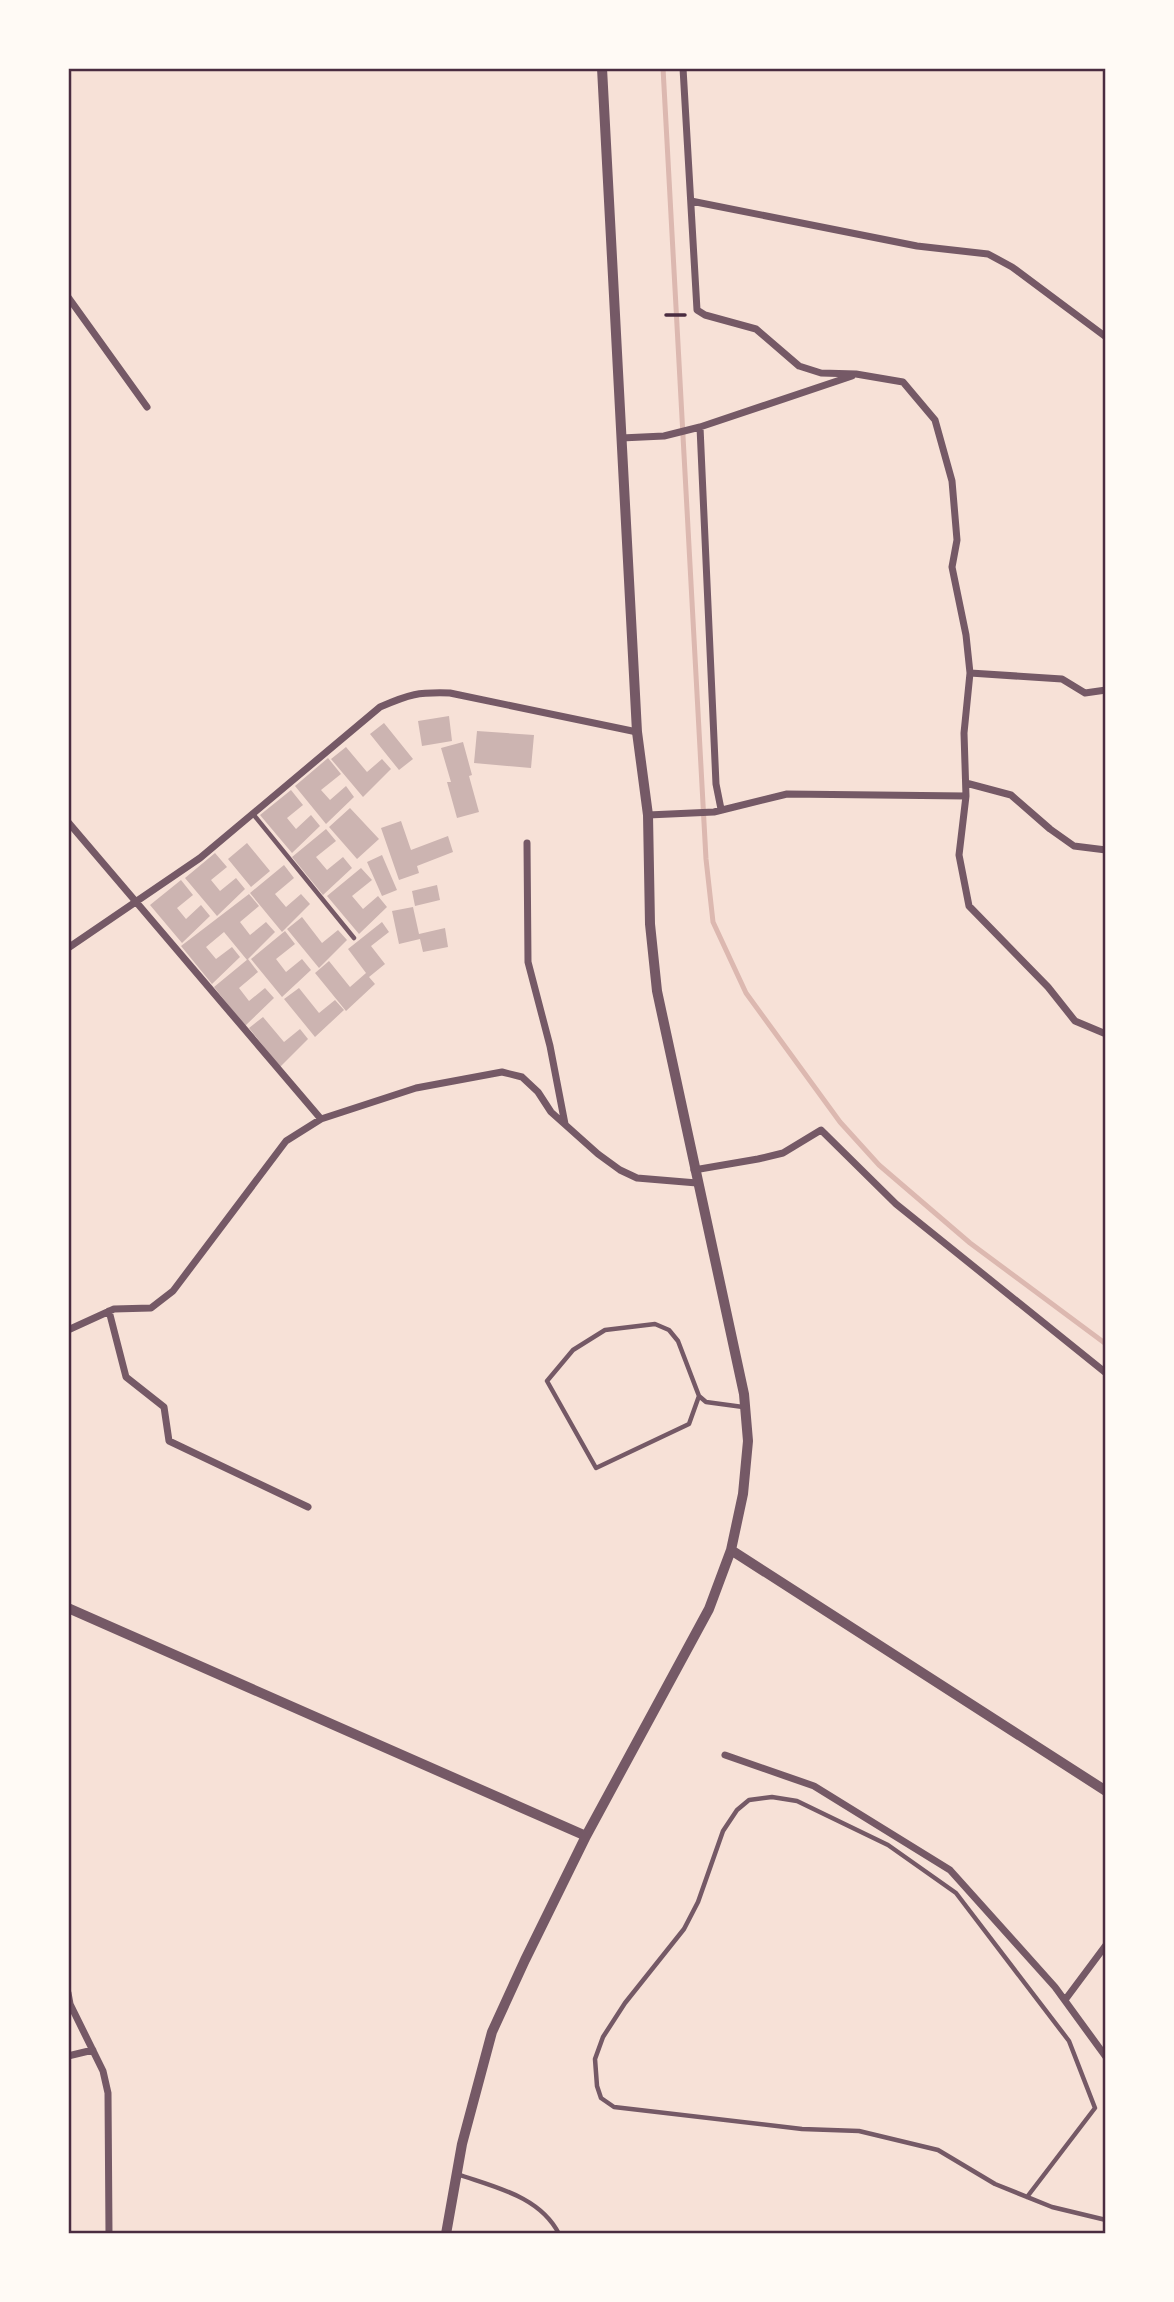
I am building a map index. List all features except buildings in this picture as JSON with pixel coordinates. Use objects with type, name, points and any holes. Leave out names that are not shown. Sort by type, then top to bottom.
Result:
[{"type":"street","points":[[446,2234],[462,2144],[492,2032],[524,1960],[586,1836],[709,1609],[731,1550],[743,1494],[748,1441],[745,1408],[657,991],[650,924],[648,815],[637,732],[602,68]]},
{"type":"street","points":[[684,68],[699,313],[756,329],[799,366],[821,373],[856,374],[903,382],[934,420],[952,481],[957,540],[952,567],[971,673],[964,733],[966,796],[959,855],[969,906],[1048,987],[1075,1021],[1106,1034]]},
{"type":"street","points":[[691,201],[917,246],[988,254],[1012,267],[1106,337]]},
{"type":"street","points":[[68,297],[147,407]]},
{"type":"street","points":[[621,438],[664,436],[696,429],[856,374]]},
{"type":"street","points":[[696,429],[718,811]]},
{"type":"street","points":[[971,673],[1062,680],[1085,693],[1106,690]]},
{"type":"street","points":[[68,948],[200,858],[380,707],[419,692],[450,693],[637,732]]},
{"type":"street","points":[[966,783],[1011,795],[1074,846],[1106,850]]},
{"type":"street","points":[[648,815],[718,811],[787,794],[966,796]]},
{"type":"street","points":[[68,822],[321,1119]]},
{"type":"street","points":[[527,843],[528,962],[550,1046],[565,1125]]},
{"type":"street","points":[[68,1330],[110,1311],[152,1308],[173,1290],[286,1141],[321,1119],[416,1088],[502,1072],[522,1077],[538,1092],[551,1112],[620,1170],[637,1178],[697,1183]]},
{"type":"street","points":[[694,1170],[758,1160],[783,1153],[821,1130],[896,1204],[1106,1373]]},
{"type":"street","points":[[110,1311],[126,1377],[164,1407],[169,1441],[308,1507]]},
{"type":"street","points":[[731,1550],[1106,1791]]},
{"type":"street","points":[[68,1608],[586,1836]]},
{"type":"street","points":[[725,1755],[814,1786],[950,1870],[1065,2000],[1106,2057]]},
{"type":"street","points":[[1065,2000],[1106,1945]]},
{"type":"street","points":[[68,1993],[70,2004],[103,2071],[108,2093],[109,2234]]},
{"type":"street","points":[[68,2056],[93,2050]]},
{"type":"lane","points":[[252,813],[354,938]]},
{"type":"lane","points":[[699,1396],[689,1424],[596,1468],[547,1381],[573,1350],[605,1330],[655,1324],[669,1330],[678,1341],[699,1396],[706,1402],[717,1405],[745,1408]]},
{"type":"lane","points":[[1027,2197],[1095,2108],[1069,2041],[957,1893],[888,1844],[797,1801],[772,1797],[749,1800],[737,1810],[723,1831],[698,1902],[684,1929],[625,2003],[603,2037],[595,2059],[597,2086],[601,2098],[614,2107],[648,2112],[873,2134],[937,2150],[995,2184],[1027,2197],[1052,2207],[1106,2220]]},
{"type":"lane","points":[[456,2174],[519,2196],[533,2204],[553,2222],[559,2234]]},
{"type":"path","points":[[667,315],[688,315]]},
{"type":"waterway","points":[[663,68],[706,859],[713,922],[746,993],[840,1122],[879,1165],[970,1243],[1106,1344]]}]
